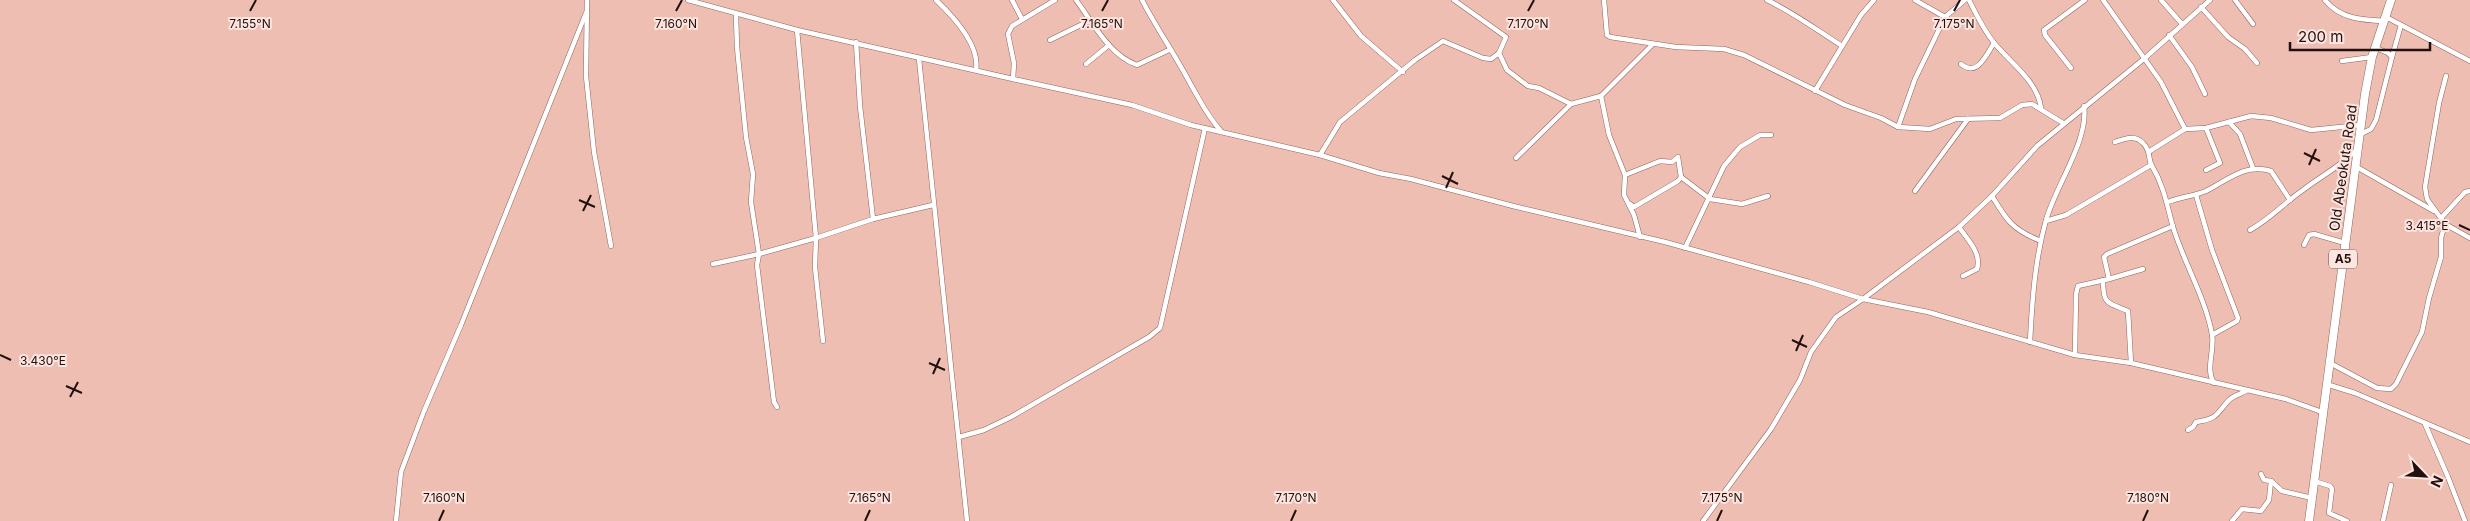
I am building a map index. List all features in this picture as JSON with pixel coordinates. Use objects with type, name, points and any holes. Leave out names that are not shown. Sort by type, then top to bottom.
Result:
[{"type":"highway","name":"Old Abeokuta Road","points":[[2309,521],[2359,135],[2372,57],[2390,0]]},
{"type":"street","points":[[587,0],[586,76],[593,143],[611,246]]},
{"type":"street","points":[[688,0],[736,15],[856,42],[919,59],[1132,105],[1205,128],[1320,155],[1379,173],[1449,188],[1513,206],[1685,248],[1863,299],[1928,312],[2075,354],[2131,363],[2294,401],[2322,412]]},
{"type":"street","points":[[706,0],[706,6]]},
{"type":"street","points":[[936,0],[964,34],[976,53],[976,70]]},
{"type":"street","points":[[1012,0],[1022,18]]},
{"type":"street","points":[[1012,78],[1014,63],[1008,34],[1012,26],[1022,18],[1055,0]]},
{"type":"street","points":[[1076,0],[1109,45],[1118,54],[1137,66],[1169,50]]},
{"type":"street","points":[[1142,0],[1169,50],[1191,85],[1202,108],[1222,131]]},
{"type":"street","points":[[1333,0],[1352,26],[1403,72]]},
{"type":"street","points":[[1320,155],[1340,122],[1443,41],[1484,58],[1491,59],[1499,53],[1506,37],[1464,6],[1458,5],[1454,0]]},
{"type":"street","points":[[1458,5],[1462,0]]},
{"type":"street","points":[[1604,0],[1607,35],[1652,44],[1724,49],[1744,55],[1815,92],[1845,106],[1881,118],[1898,127],[1930,129],[1956,120],[2000,118],[2022,105],[2032,104],[2062,123]]},
{"type":"street","points":[[1767,0],[1796,13],[1805,23],[1842,46]]},
{"type":"street","points":[[1815,92],[1842,46],[1874,0]]},
{"type":"street","points":[[1915,0],[1945,17]]},
{"type":"street","points":[[1898,127],[1916,79],[1945,17],[1965,0]]},
{"type":"street","points":[[1969,0],[1983,28],[1994,43],[2022,72],[2040,101],[2041,108]]},
{"type":"street","points":[[2071,68],[2043,33],[2050,24],[2086,0]]},
{"type":"street","points":[[2103,0],[2161,82],[2185,129]]},
{"type":"street","points":[[2161,0],[2182,24]]},
{"type":"street","points":[[1703,521],[1771,429],[1800,380],[1811,352],[1836,317],[1863,299],[1959,226],[1992,196],[2037,146],[2062,123],[2145,58],[2210,0]]},
{"type":"street","points":[[2235,0],[2252,24]]},
{"type":"street","points":[[2325,0],[2336,10],[2356,19],[2385,19],[2402,25],[2470,61]]},
{"type":"street","points":[[2201,7],[2228,37],[2244,49],[2257,63]]},
{"type":"street","points":[[396,521],[401,472],[424,410],[468,309],[586,13]]},
{"type":"street","points":[[736,15],[746,138],[752,174],[751,202],[759,254],[757,265],[774,402],[778,407]]},
{"type":"street","points":[[1050,40],[1091,20]]},
{"type":"street","points":[[2359,135],[2371,129],[2376,120],[2402,25]]},
{"type":"street","points":[[797,30],[816,238],[815,267],[822,340]]},
{"type":"street","points":[[2169,35],[2192,67],[2205,94]]},
{"type":"street","points":[[856,42],[860,106],[873,219]]},
{"type":"street","points":[[1961,64],[1966,68],[1974,69],[1980,65],[1994,43]]},
{"type":"street","points":[[1516,158],[1571,104],[1601,96],[1652,44]]},
{"type":"street","points":[[1086,64],[1109,45]]},
{"type":"street","points":[[2376,48],[2388,52],[2392,57]]},
{"type":"street","points":[[1499,53],[1507,70],[1528,86],[1538,88],[1571,104]]},
{"type":"street","points":[[2342,60],[2372,57]]},
{"type":"street","points":[[919,59],[967,521]]},
{"type":"street","points":[[2435,211],[2427,199],[2425,187],[2439,103],[2446,76]]},
{"type":"street","points":[[1601,96],[1609,134],[1625,175],[1624,195],[1640,237]]},
{"type":"street","points":[[2030,342],[2032,305],[2041,241],[2054,194],[2065,175],[2085,125],[2084,106]]},
{"type":"street","points":[[2150,151],[2185,129],[2206,128],[2251,116],[2271,118],[2311,130],[2361,125]]},
{"type":"street","points":[[1915,191],[1968,119]]},
{"type":"street","points":[[2229,122],[2240,134],[2253,168]]},
{"type":"street","points":[[959,437],[984,430],[1011,417],[1149,337],[1160,328],[1205,128]]},
{"type":"street","points":[[2206,128],[2220,163],[2206,170]]},
{"type":"street","points":[[1685,248],[1710,198],[1718,176],[1740,147],[1760,135],[1771,135]]},
{"type":"street","points":[[2115,142],[2129,137],[2135,138],[2142,141],[2150,151],[2151,165],[2157,172],[2168,202],[2173,226],[2212,334],[2211,378],[2214,383]]},
{"type":"street","points":[[2250,230],[2273,216],[2290,200],[2321,177],[2339,167],[2357,149]]},
{"type":"street","points":[[1625,175],[1660,161],[1672,162],[1678,157],[1682,177],[1710,198],[1742,204],[1768,196]]},
{"type":"street","points":[[2046,221],[2066,215],[2151,165]]},
{"type":"street","points":[[2355,166],[2435,211],[2442,217],[2445,224],[2470,238]]},
{"type":"street","points":[[2168,202],[2196,195],[2232,175],[2253,168],[2271,171],[2290,200]]},
{"type":"street","points":[[1629,204],[1634,207],[1682,177]]},
{"type":"street","points":[[2442,217],[2465,192],[2470,191]]},
{"type":"street","points":[[2196,195],[2212,250],[2238,318],[2237,322],[2212,334]]},
{"type":"street","points":[[1992,196],[2008,222],[2015,229],[2041,241]]},
{"type":"street","points":[[713,264],[759,254],[873,219],[933,205]]},
{"type":"street","points":[[2330,363],[2377,388],[2386,390],[2396,384],[2422,332],[2429,298],[2441,257],[2441,238],[2445,224]]},
{"type":"street","points":[[1959,226],[1977,253],[1979,263],[1977,269],[1963,276]]},
{"type":"street","points":[[2131,363],[2128,311],[2112,306],[2103,297],[2106,279],[2104,257],[2173,226]]},
{"type":"street","points":[[2304,245],[2309,235],[2314,234],[2345,244]]},
{"type":"street","points":[[2075,354],[2076,290],[2078,286],[2143,269]]},
{"type":"street","points":[[2326,384],[2355,393],[2470,442]]},
{"type":"street","points":[[2188,430],[2196,422],[2208,420],[2222,411],[2229,400],[2246,391]]},
{"type":"street","points":[[2424,424],[2465,521]]},
{"type":"street","points":[[2261,474],[2264,480],[2271,481],[2282,491],[2312,498]]},
{"type":"street","points":[[2232,521],[2242,509],[2261,511],[2269,500],[2271,481]]},
{"type":"street","points":[[2314,481],[2330,486],[2332,489],[2329,513],[2347,521]]},
{"type":"street","points":[[2383,521],[2391,485]]}]
